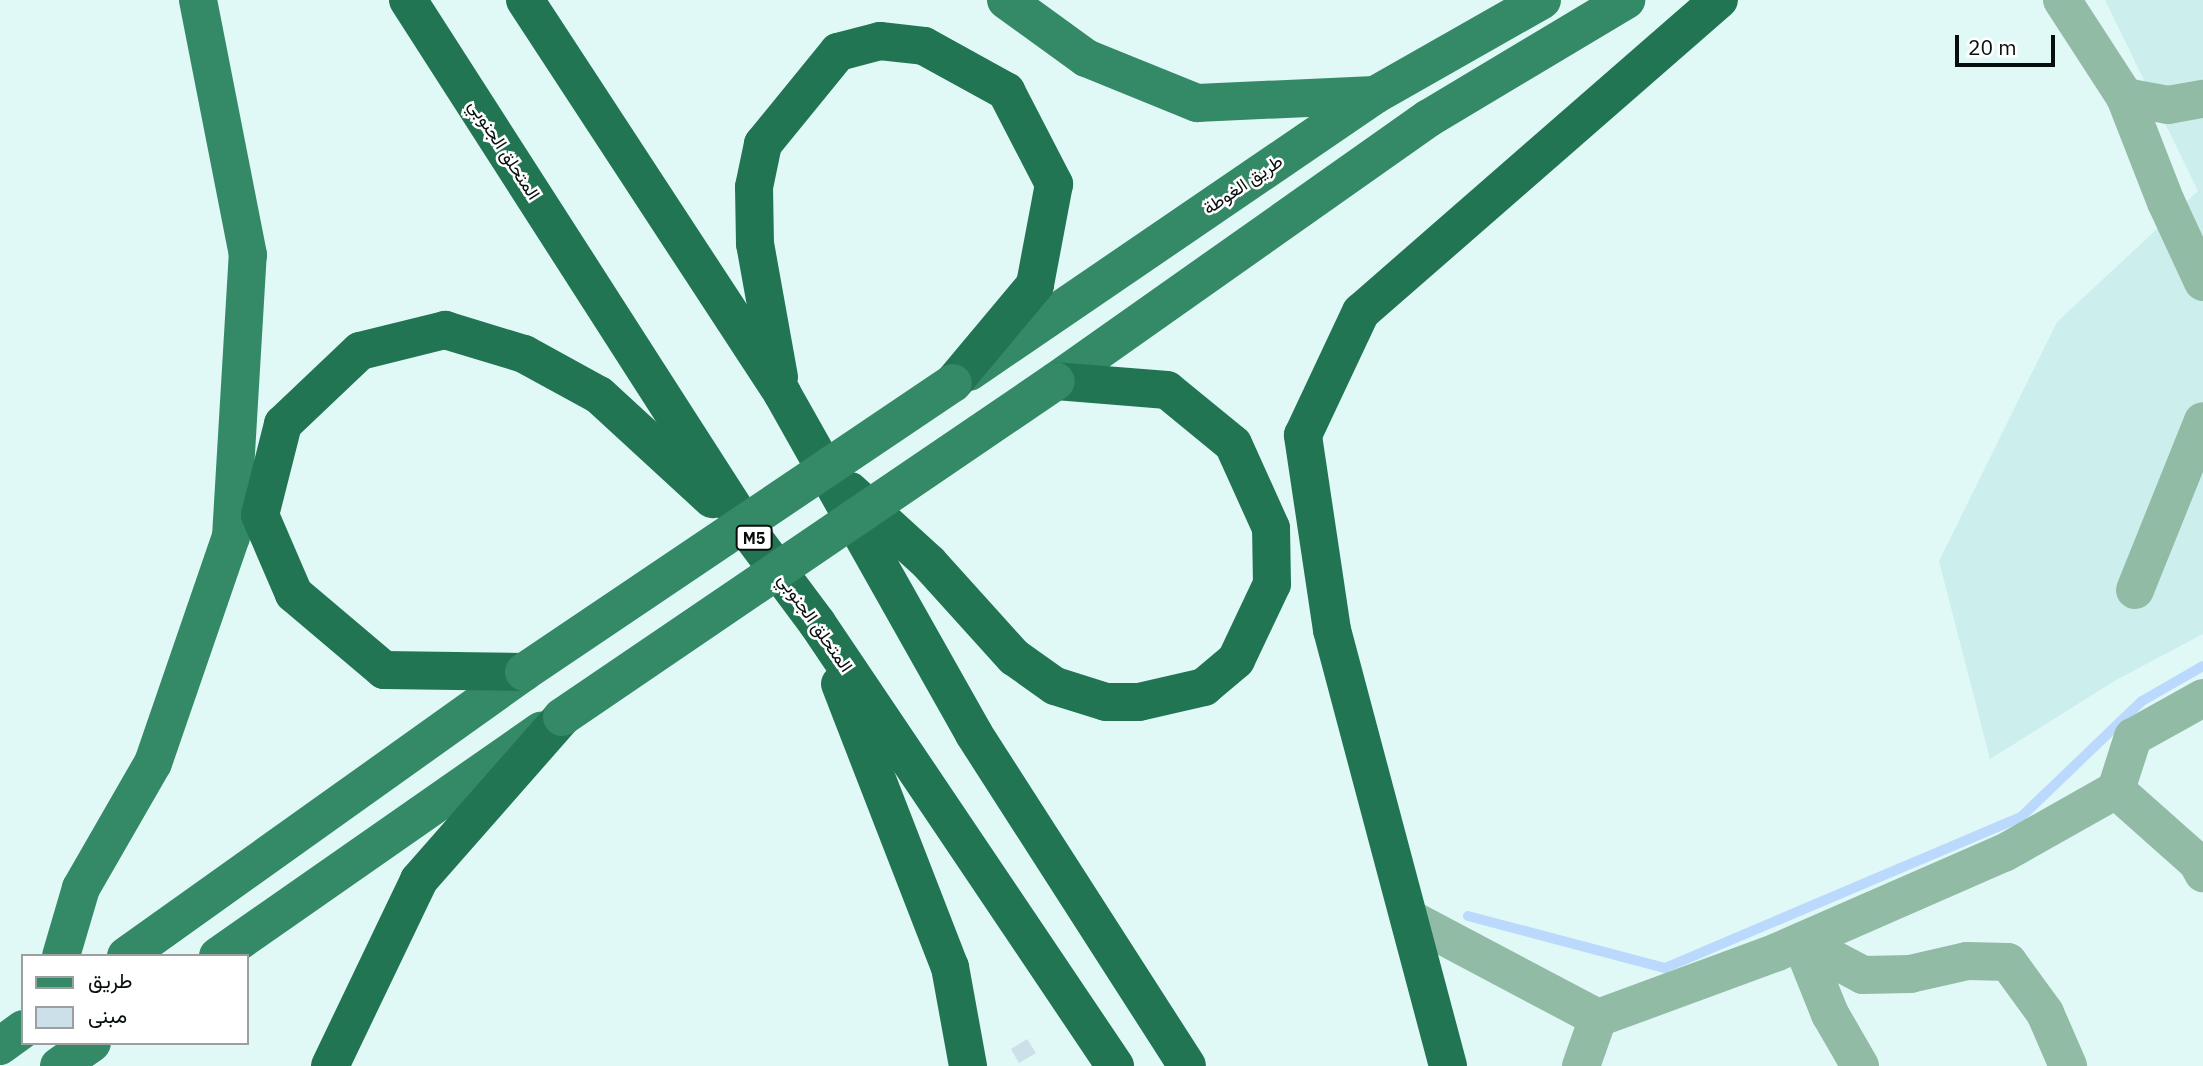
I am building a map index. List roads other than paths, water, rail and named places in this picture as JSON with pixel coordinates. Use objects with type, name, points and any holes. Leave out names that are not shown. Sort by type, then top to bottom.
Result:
[{"type":"highway","name":"المتحلق الجنوبي","points":[[408,0],[752,536],[817,624],[1115,1066]]},
{"type":"highway","points":[[525,0],[782,393],[974,734],[1187,1066]]},
{"type":"highway","points":[[1448,1066],[1332,630],[1303,435],[1361,312],[1719,0]]},
{"type":"highway","points":[[782,393],[755,244],[754,187],[763,144],[838,52],[880,41],[924,46],[1006,91],[1054,184],[1035,285],[953,383]]},
{"type":"highway","points":[[524,672],[384,670],[294,594],[260,515],[283,424],[360,351],[446,330],[524,354],[599,395],[752,536]]},
{"type":"highway","points":[[826,468],[929,563],[1014,657],[1055,686],[1117,702],[1139,702],[1204,687],[1236,660],[1272,584],[1271,528],[1233,444],[1167,390],[1056,381]]},
{"type":"highway","points":[[817,624],[950,967],[968,1066]]},
{"type":"highway","points":[[330,1066],[419,880],[562,717]]},
{"type":"main road","points":[[62,954],[81,888],[153,763],[231,537],[248,255],[198,0]]},
{"type":"main road","points":[[1006,0],[1086,58],[1197,103],[1376,94]]},
{"type":"main road","name":"طريق الغوطة","points":[[129,954],[524,672],[1376,94],[1542,0]]},
{"type":"main road","points":[[221,954],[562,717],[1056,381],[1429,118],[1626,0]]},
{"type":"main road","points":[[0,1046],[21,1030]]},
{"type":"main road","points":[[59,1066],[89,1045]]},
{"type":"street","points":[[2062,0],[2125,97],[2203,282]]},
{"type":"street","points":[[2125,97],[2168,105],[2203,99]]},
{"type":"street","points":[[2135,590],[2203,421]]},
{"type":"street","points":[[1409,918],[1598,1018],[1801,942],[2004,853],[2116,790],[2133,737],[2203,698]]},
{"type":"street","points":[[2116,790],[2197,862],[2203,873]]},
{"type":"street","points":[[1801,942],[1830,1014],[1860,1066]]},
{"type":"street","points":[[1801,942],[1863,975],[1910,974],[1968,961],[2008,962],[2045,1013],[2068,1066]]},
{"type":"street","points":[[1581,1066],[1598,1018]]},
{"type":"waterway","points":[[1468,916],[1665,968],[2021,817],[2142,701],[2203,666]]}]
